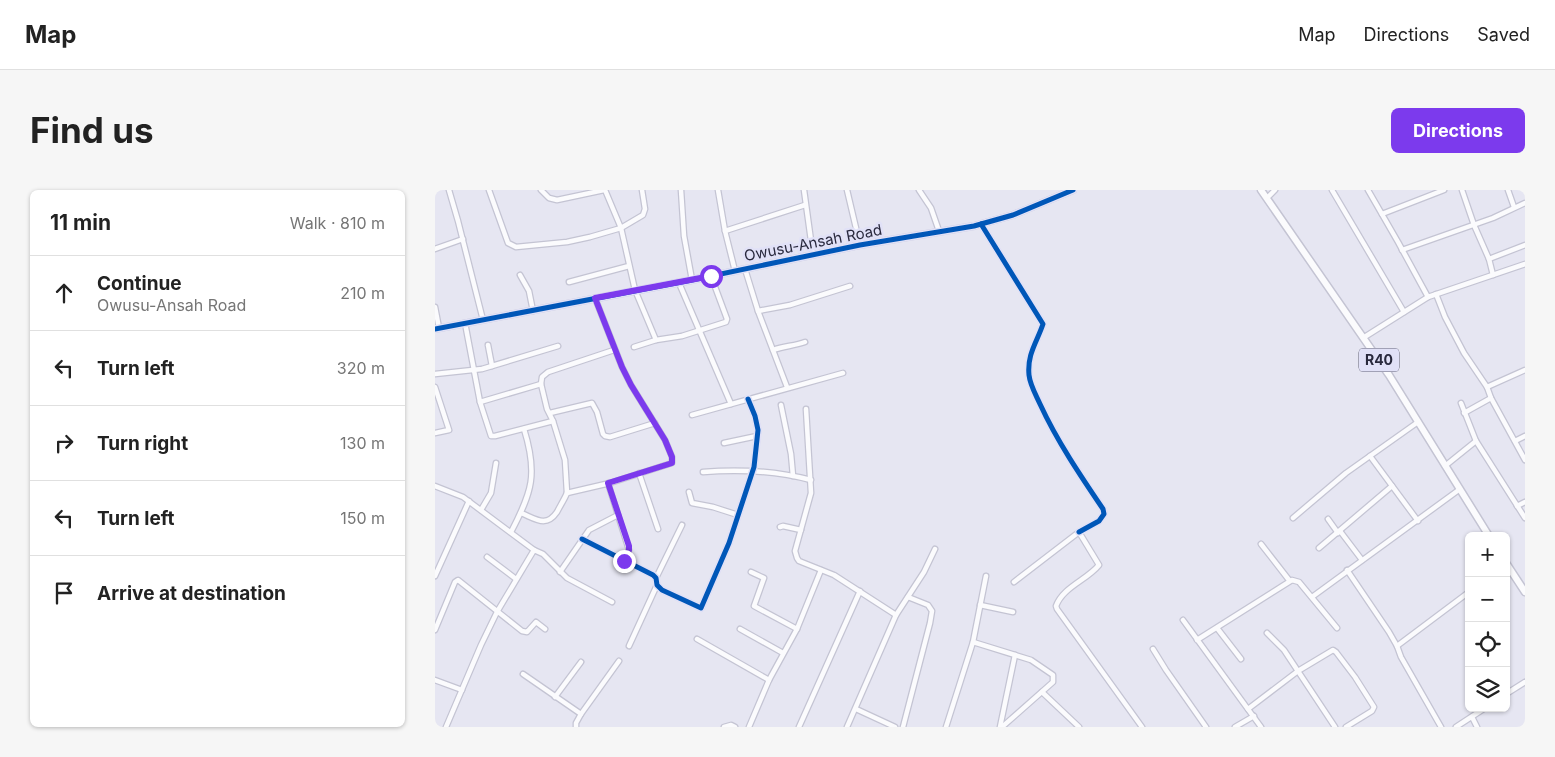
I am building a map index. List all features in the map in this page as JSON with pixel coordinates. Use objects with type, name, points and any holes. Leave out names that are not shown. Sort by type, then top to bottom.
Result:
[{"type":"main road","name":"R40","points":[[1261,190],[1389,375],[1487,532]]},
{"type":"main road","points":[[1510,569],[1525,592]]},
{"type":"street","points":[[449,190],[483,320]]},
{"type":"street","points":[[489,190],[508,243],[513,246],[567,242],[621,228],[643,215],[645,209],[642,190]]},
{"type":"street","points":[[541,190],[549,198],[557,200],[605,190],[621,228],[635,290],[656,340]]},
{"type":"street","points":[[681,190],[684,236],[692,280]]},
{"type":"street","points":[[718,190],[735,272]]},
{"type":"street","points":[[804,190],[813,255]]},
{"type":"street","points":[[847,190],[860,245]]},
{"type":"street","points":[[919,190],[931,208],[939,231]]},
{"type":"street","name":"Owusu-Ansah Road","points":[[437,328],[735,272],[860,245],[981,224],[1013,215],[1073,190]]},
{"type":"street","points":[[1267,198],[1275,190]]},
{"type":"street","points":[[1332,190],[1404,312]]},
{"type":"street","points":[[1368,190],[1428,298]]},
{"type":"street","points":[[1382,214],[1444,190]]},
{"type":"street","points":[[1462,190],[1489,259],[1493,276]]},
{"type":"street","points":[[1508,190],[1514,207]]},
{"type":"street","points":[[1402,250],[1493,218],[1525,203]]},
{"type":"street","points":[[725,231],[805,205]]},
{"type":"street","points":[[981,224],[1043,324],[1032,348],[1029,376],[1032,387],[1051,427],[1103,509],[1104,514],[1099,521],[1079,532],[1014,582]]},
{"type":"street","points":[[435,249],[463,239]]},
{"type":"street","points":[[1489,259],[1525,245]]},
{"type":"street","points":[[1363,338],[1436,294],[1525,264]]},
{"type":"street","points":[[569,282],[629,266]]},
{"type":"street","points":[[745,269],[758,311],[787,388]]},
{"type":"street","points":[[520,275],[529,291],[533,310]]},
{"type":"street","points":[[634,346],[725,323],[727,321],[711,276]]},
{"type":"street","points":[[679,282],[731,404]]},
{"type":"street","points":[[758,311],[790,305],[850,286]]},
{"type":"street","points":[[1436,294],[1464,353],[1487,386],[1491,398],[1525,460]]},
{"type":"street","points":[[567,494],[669,464],[672,461],[665,440],[631,385],[614,350],[595,298]]},
{"type":"street","points":[[435,307],[437,328]]},
{"type":"street","points":[[465,323],[480,402],[491,436],[553,421]]},
{"type":"street","points":[[773,350],[805,342]]},
{"type":"street","points":[[488,345],[492,366]]},
{"type":"street","points":[[435,374],[475,370],[559,346]]},
{"type":"street","points":[[521,513],[543,522],[548,521],[552,518],[567,494],[565,460],[553,421],[547,409],[541,384],[542,377],[547,372],[614,350]]},
{"type":"street","points":[[1487,386],[1525,370]]},
{"type":"street","points":[[692,415],[843,373]]},
{"type":"street","points":[[480,402],[541,384]]},
{"type":"street","points":[[435,387],[449,430],[435,433]]},
{"type":"street","points":[[1464,413],[1491,398]]},
{"type":"street","points":[[657,585],[662,590],[701,608],[729,543],[752,471],[757,436],[755,416],[748,399]]},
{"type":"street","points":[[550,413],[592,403],[597,412],[603,434],[610,437],[655,423]]},
{"type":"street","points":[[1461,403],[1476,442],[1525,518]]},
{"type":"street","points":[[781,406],[791,454],[793,476]]},
{"type":"street","points":[[806,408],[811,493],[795,550],[797,558],[799,561],[834,575],[896,615]]},
{"type":"street","points":[[1293,518],[1346,473],[1418,422]]},
{"type":"street","points":[[511,532],[521,513],[529,491],[533,465],[524,429]]},
{"type":"street","points":[[724,444],[757,436]]},
{"type":"street","points":[[1515,441],[1525,436]]},
{"type":"street","points":[[1445,466],[1476,442]]},
{"type":"street","points":[[1370,456],[1418,521]]},
{"type":"street","points":[[481,510],[491,493],[496,464]]},
{"type":"street","points":[[703,472],[752,471],[811,480]]},
{"type":"street","points":[[639,473],[658,529]]},
{"type":"street","points":[[608,483],[629,550],[624,561]]},
{"type":"street","points":[[435,486],[463,497],[534,550],[543,554],[567,578],[613,602]]},
{"type":"street","points":[[1319,548],[1392,486]]},
{"type":"street","points":[[1312,597],[1460,489]]},
{"type":"street","points":[[689,492],[690,502],[692,503],[713,506],[738,516]]},
{"type":"street","points":[[435,576],[469,501]]},
{"type":"street","points":[[1517,506],[1525,502]]},
{"type":"street","points":[[560,572],[589,530],[618,515]]},
{"type":"street","points":[[1328,519],[1361,560]]},
{"type":"street","points":[[629,646],[657,585],[656,578],[682,525]]},
{"type":"street","points":[[780,527],[801,530]]},
{"type":"street","points":[[1079,532],[1099,565],[1059,600],[1056,606],[1142,727]]},
{"type":"street","points":[[582,539],[656,578]]},
{"type":"street","points":[[1261,544],[1289,580]]},
{"type":"street","points":[[847,727],[896,615],[924,572],[935,549]]},
{"type":"street","points":[[446,727],[497,612],[534,550]]},
{"type":"street","points":[[487,557],[516,579]]},
{"type":"street","points":[[749,727],[769,680],[797,629],[821,570]]},
{"type":"street","points":[[1347,570],[1389,632],[1441,727]]},
{"type":"street","points":[[751,572],[764,578],[754,606],[797,629]]},
{"type":"street","points":[[946,727],[973,642],[986,576]]},
{"type":"street","points":[[435,630],[455,582],[458,580],[522,631],[527,632],[536,622],[545,629]]},
{"type":"street","points":[[1197,640],[1289,580],[1299,582],[1337,628]]},
{"type":"street","points":[[799,727],[860,591]]},
{"type":"street","points":[[1397,646],[1465,595]]},
{"type":"street","points":[[903,727],[932,611],[928,605],[908,597]]},
{"type":"street","points":[[980,605],[1013,612]]},
{"type":"street","points":[[1183,620],[1261,727]]},
{"type":"street","points":[[1217,628],[1241,659]]},
{"type":"street","points":[[739,629],[783,653]]},
{"type":"street","points":[[1267,633],[1284,650],[1335,727]]},
{"type":"street","points":[[697,639],[769,680]]},
{"type":"street","points":[[973,642],[1031,660],[1053,675],[1053,682],[1001,727]]},
{"type":"street","points":[[1153,649],[1206,727]]},
{"type":"street","points":[[1248,708],[1298,671],[1333,650],[1355,677],[1374,707],[1372,711],[1346,727]]},
{"type":"street","points":[[1001,727],[1015,654]]},
{"type":"street","points":[[576,727],[576,722],[581,714],[619,661]]},
{"type":"street","points":[[555,697],[581,662]]},
{"type":"street","points":[[523,674],[581,714]]},
{"type":"street","points":[[435,680],[462,690]]},
{"type":"street","points":[[1510,691],[1525,682]]},
{"type":"street","points":[[1042,692],[1079,727]]},
{"type":"street","points":[[856,709],[895,727]]},
{"type":"street","points":[[1456,727],[1479,712]]},
{"type":"street","points":[[1235,727],[1254,716]]},
{"type":"street","points":[[1472,717],[1477,727]]},
{"type":"street","points":[[724,727],[731,724],[735,727]]},
{"type":"cycle path","points":[[435,329],[692,280],[860,245],[974,226],[1013,215],[1073,190]]},
{"type":"cycle path","points":[[981,224],[1043,324],[1029,361],[1031,382],[1035,394],[1061,445],[1103,509],[1104,514],[1099,521],[1079,532]]},
{"type":"cycle path","points":[[582,539],[653,575],[656,578],[657,585],[662,590],[701,608],[729,543],[754,467],[758,430],[748,399]]},
{"type":"route","points":[[624,561],[629,546],[608,483],[672,463],[672,457],[665,440],[631,385],[614,350],[595,298],[711,276]]}]
